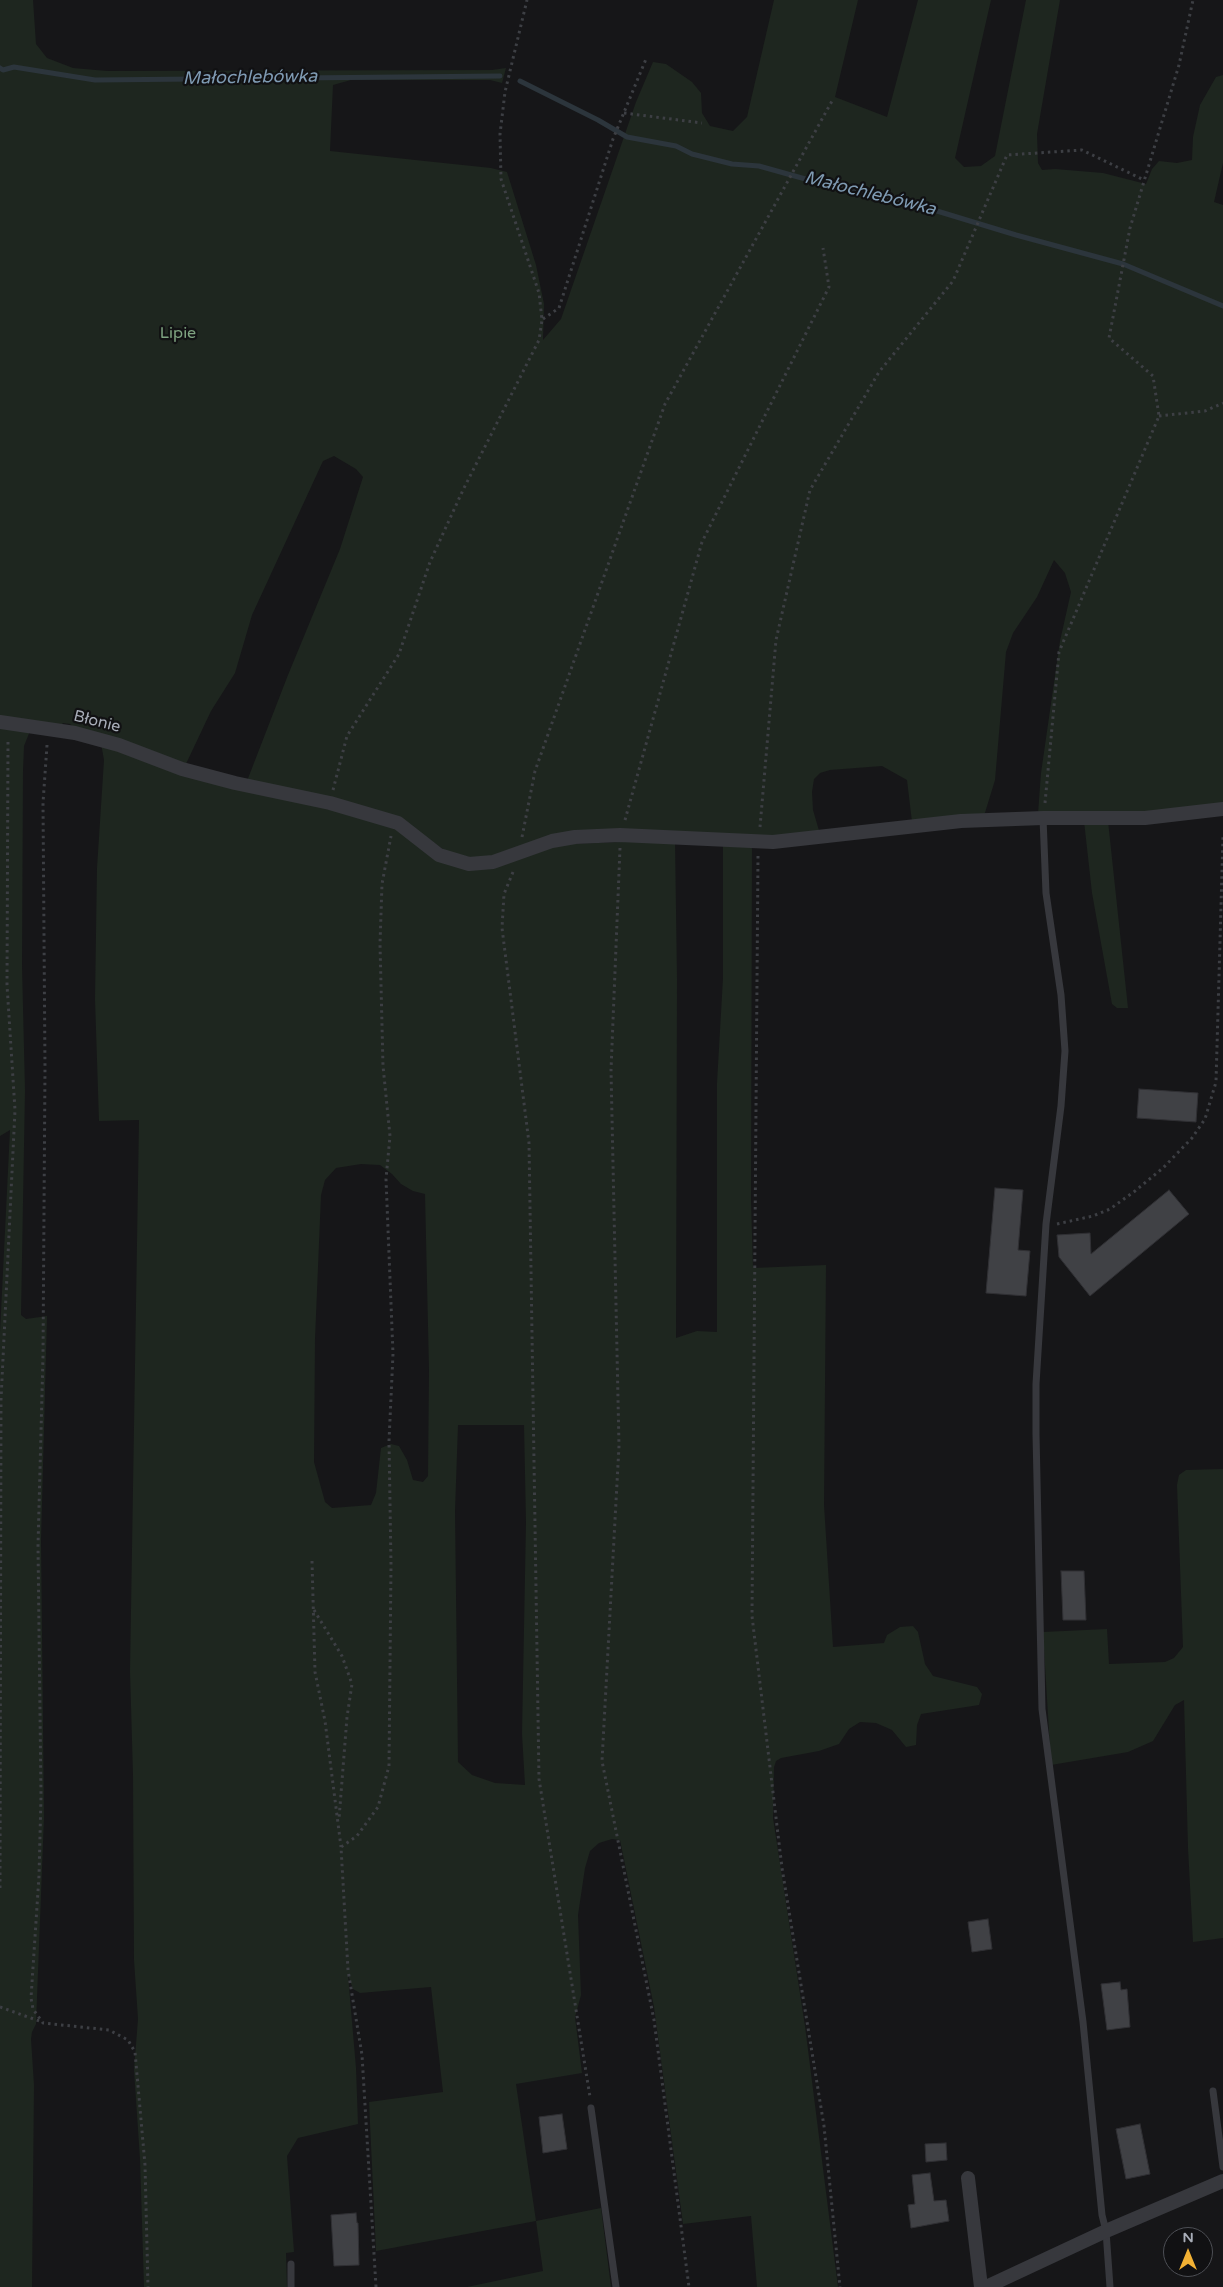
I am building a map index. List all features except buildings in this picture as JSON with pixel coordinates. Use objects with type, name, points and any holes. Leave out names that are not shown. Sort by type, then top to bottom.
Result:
[{"type":"street","name":"Błonie","points":[[5,722],[75,733],[182,769],[330,804],[398,823]]},
{"type":"street","points":[[398,823],[439,855],[469,864],[493,862],[552,841],[575,837],[620,835],[758,842],[961,822],[1043,818],[1145,818],[1223,810]]},
{"type":"street","points":[[968,2178],[981,2287]]},
{"type":"street","points":[[986,2287],[1106,2230],[1223,2183]]},
{"type":"lane","points":[[1043,818],[1046,893],[1062,995],[1065,1051],[1061,1106],[1046,1224],[1038,1353],[1036,1434],[1042,1709],[1083,2022],[1102,2215],[1106,2230],[1110,2287]]},
{"type":"lane","points":[[1213,2091],[1223,2167]]},
{"type":"lane","points":[[592,2108],[616,2287]]},
{"type":"lane","points":[[290,2264],[291,2287]]},
{"type":"path","points":[[330,804],[347,736],[399,654],[430,562],[463,490],[539,340],[542,320],[540,293],[501,179],[500,134],[505,92],[527,0]]},
{"type":"path","points":[[1043,818],[1059,652],[1159,416],[1152,376],[1109,338],[1130,228],[1179,65],[1193,0]]},
{"type":"path","points":[[542,320],[559,308],[613,139],[646,59]]},
{"type":"path","points":[[592,2108],[538,1779],[529,1144],[502,928],[504,894],[516,866],[535,771],[665,404],[832,101]]},
{"type":"path","points":[[624,113],[702,123]]},
{"type":"path","points":[[840,2287],[824,2126],[782,1868],[752,1616],[758,842],[776,640],[810,490],[879,372],[953,281],[1007,155],[1082,150],[1144,180]]},
{"type":"path","points":[[689,2287],[654,2020],[602,1761],[619,1446],[611,1070],[620,835],[702,542],[829,287],[823,248]]},
{"type":"path","points":[[1159,416],[1205,411],[1223,403]]},
{"type":"path","points":[[0,1888],[0,1400],[15,1110],[7,956],[7,764],[5,722]]},
{"type":"path","points":[[43,2023],[33,2009],[31,1998],[39,1876],[41,1796],[38,1546],[43,1356],[45,1068],[43,813],[48,730]]},
{"type":"path","points":[[341,1847],[357,1836],[378,1807],[389,1766],[391,1565],[389,1441],[393,1354],[386,1179],[390,1136],[384,1066],[380,944],[382,884],[387,848],[398,823]]},
{"type":"path","points":[[1046,1224],[1073,1222],[1093,1216],[1135,1192],[1163,1168],[1192,1138],[1205,1119],[1216,1082],[1223,836]]},
{"type":"path","points":[[312,1561],[315,1672],[325,1721],[339,1827],[348,1970],[362,2054],[376,2287]]},
{"type":"path","points":[[313,1609],[342,1656],[352,1684],[347,1717],[339,1827]]},
{"type":"path","points":[[0,2007],[43,2023],[109,2030],[128,2040],[135,2052],[145,2165],[148,2287]]},
{"type":"green space","name":"Lipie","points":[[0,0],[33,0],[36,44],[47,58],[73,68],[107,71],[492,70],[506,68],[502,83],[490,80],[351,80],[333,85],[330,151],[491,168],[507,172],[536,265],[544,304],[543,340],[561,319],[636,102],[653,62],[666,64],[692,82],[701,93],[702,113],[710,126],[733,131],[747,117],[774,0],[858,0],[835,97],[887,117],[918,0],[991,0],[955,158],[964,167],[981,166],[995,156],[1026,0],[1060,0],[1037,134],[1038,163],[1042,170],[1055,169],[1103,173],[1146,184],[1152,169],[1159,161],[1177,163],[1192,160],[1193,137],[1200,105],[1216,77],[1223,75],[1223,163],[1214,202],[1223,205],[1223,805],[1127,813],[1038,814],[1041,773],[1060,641],[1071,592],[1065,573],[1054,560],[1037,597],[1013,633],[1006,652],[995,780],[984,816],[912,822],[907,780],[882,766],[830,770],[820,773],[814,779],[812,792],[813,810],[820,834],[784,837],[639,830],[488,858],[469,857],[447,852],[401,819],[247,781],[340,549],[363,477],[356,469],[334,456],[323,461],[252,615],[235,673],[211,711],[185,766],[79,732],[70,724],[63,723],[59,729],[0,718]]},
{"type":"green space","points":[[0,727],[30,731],[24,746],[23,771],[22,966],[25,1090],[21,1315],[26,1319],[47,1316],[41,1541],[44,1817],[36,2024],[31,2039],[34,2085],[32,2287],[0,2287],[0,1332],[10,1130],[0,1136]]},
{"type":"green space","points":[[101,743],[392,825],[460,866],[570,844],[675,840],[677,979],[676,1338],[697,1331],[717,1332],[717,1083],[723,978],[723,844],[752,846],[751,1201],[753,1268],[826,1265],[824,1505],[833,1647],[884,1643],[887,1635],[900,1627],[913,1626],[918,1632],[925,1664],[933,1676],[977,1687],[982,1694],[979,1705],[921,1714],[917,1725],[916,1745],[906,1747],[892,1730],[876,1723],[860,1722],[849,1729],[839,1744],[819,1751],[781,1758],[776,1761],[774,1767],[773,1818],[805,2026],[838,2287],[757,2287],[751,2216],[683,2224],[654,2007],[620,1840],[612,1839],[599,1843],[590,1851],[585,1868],[578,1915],[581,1995],[575,2017],[582,2073],[516,2084],[536,2221],[376,2251],[369,2102],[443,2092],[431,1987],[360,1993],[353,1989],[348,1975],[356,2068],[358,2124],[298,2138],[287,2156],[294,2252],[286,2253],[287,2287],[144,2287],[140,2159],[134,2070],[138,2019],[134,1960],[133,1775],[130,1671],[139,1120],[99,1121],[95,999],[97,868],[104,760]],"holes":[[[361,1164],[380,1165],[401,1184],[413,1191],[425,1194],[429,1370],[428,1476],[423,1482],[413,1480],[407,1460],[399,1446],[391,1444],[381,1448],[376,1493],[371,1505],[332,1508],[325,1502],[314,1462],[315,1339],[321,1195],[325,1180],[336,1168]],[[458,1425],[524,1425],[526,1522],[522,1734],[525,1785],[495,1783],[472,1775],[458,1762],[455,1511]]]},
{"type":"green space","points":[[1084,821],[1108,821],[1128,1008],[1117,1008],[1112,1004],[1092,893]]},
{"type":"green space","points":[[1223,1469],[1223,1938],[1193,1942],[1188,1848],[1184,1700],[1175,1705],[1153,1741],[1128,1752],[1051,1765],[1043,1632],[1107,1629],[1109,1664],[1165,1662],[1174,1658],[1183,1647],[1177,1485],[1179,1475],[1186,1470]]},
{"type":"green space","points":[[601,2208],[611,2287],[467,2287],[543,2271],[536,2221]]},
{"type":"waterway","name":"Małochlebówka","points":[[0,68],[3,70],[14,67],[95,80],[500,76]]},
{"type":"waterway","name":"Małochlebówka","points":[[520,81],[598,120],[627,137],[676,146],[692,154],[732,164],[759,166],[809,180],[881,194],[1016,235],[1123,264],[1223,306]]}]
